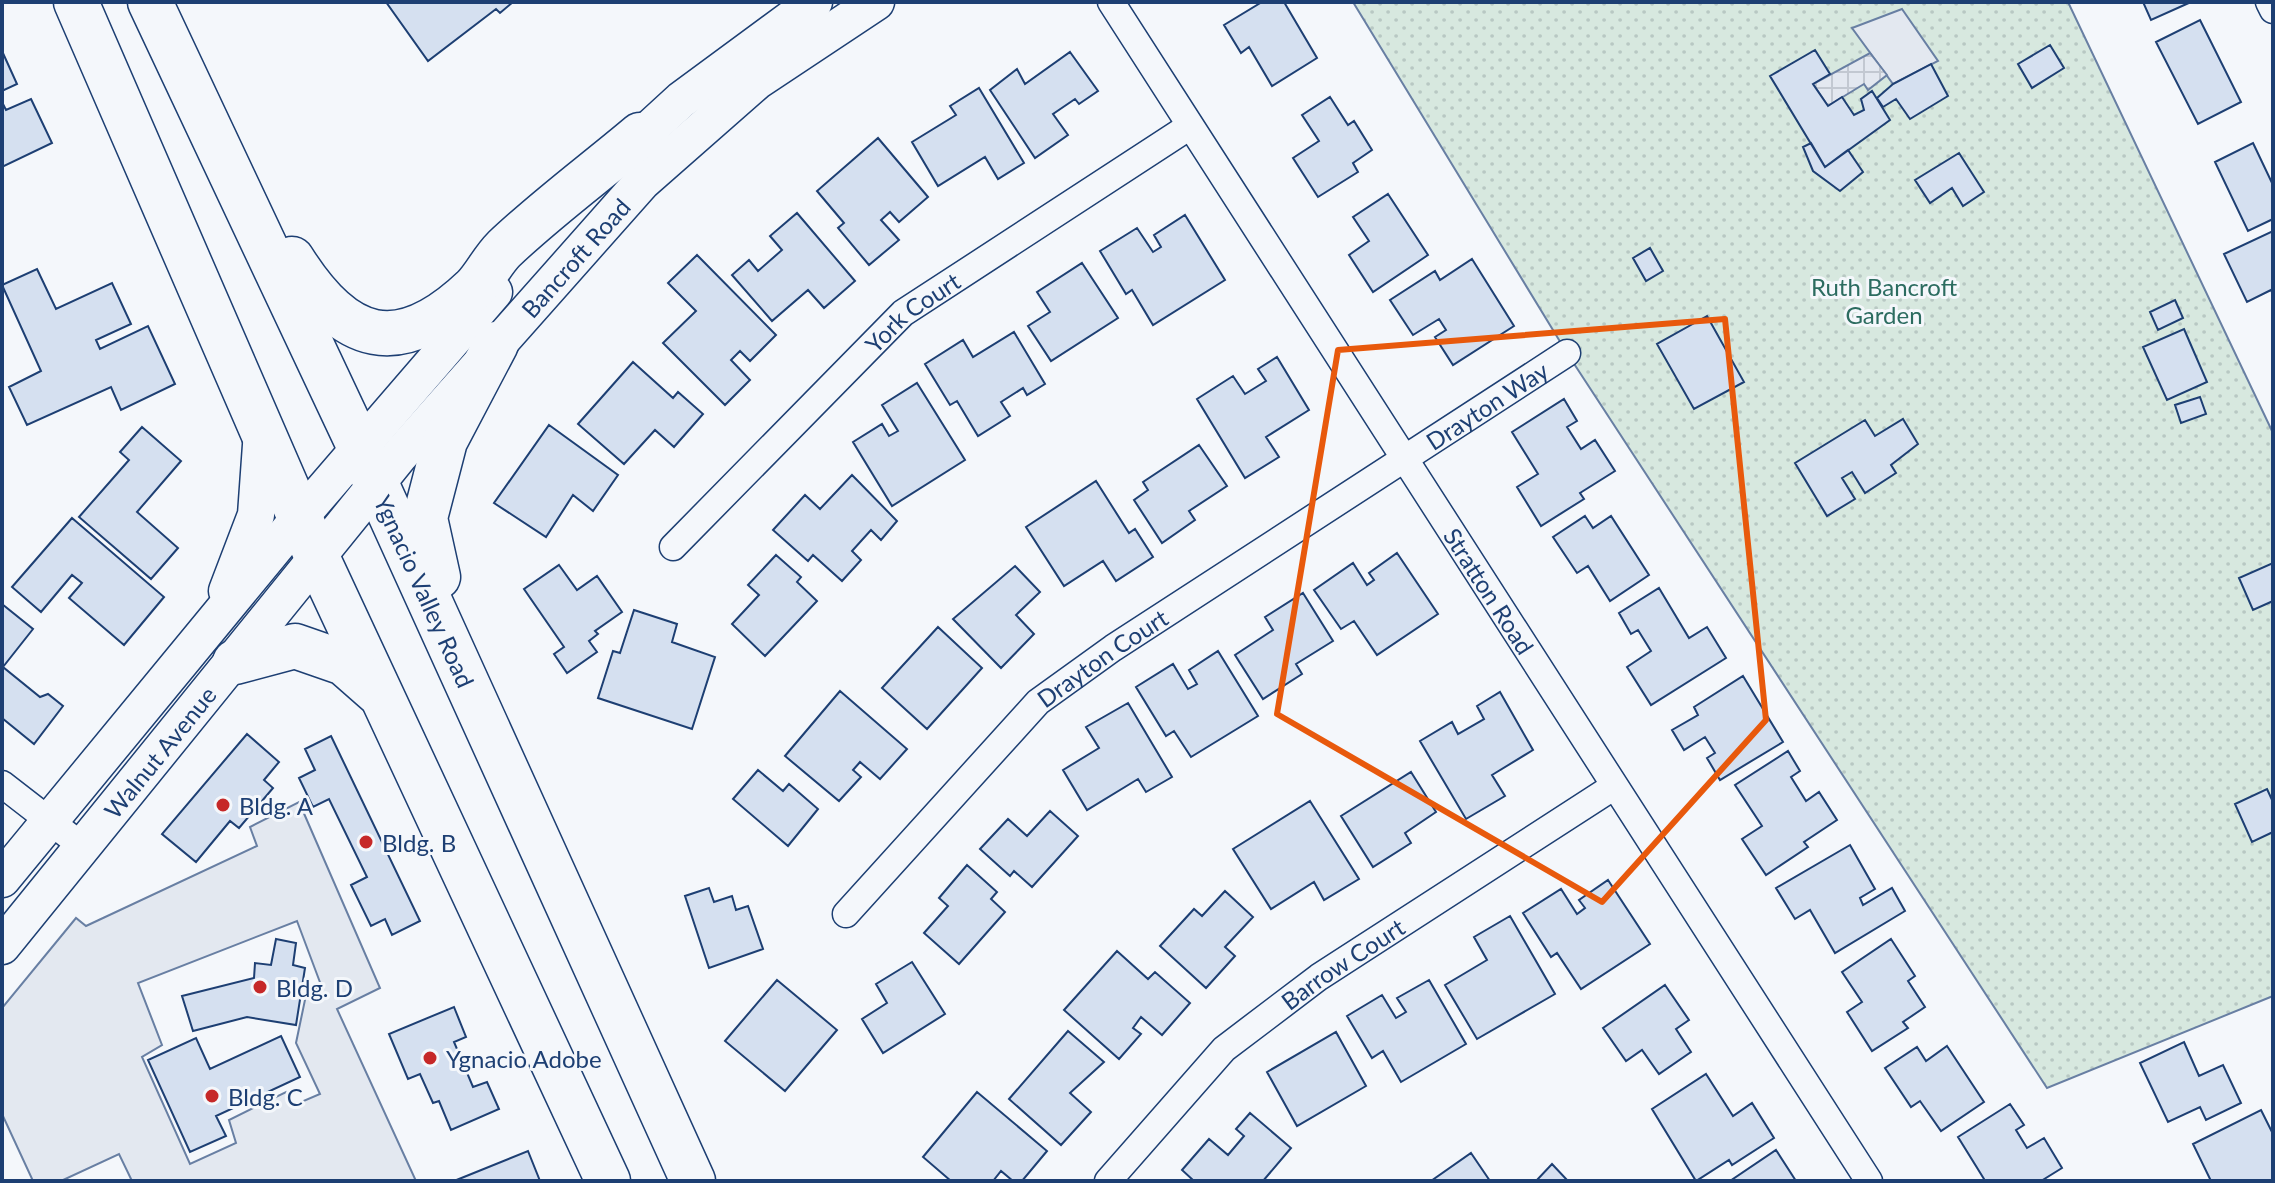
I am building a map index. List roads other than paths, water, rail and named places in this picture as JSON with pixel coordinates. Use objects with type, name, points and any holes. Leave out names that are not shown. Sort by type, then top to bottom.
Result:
[{"type":"highway","points":[[76,2],[317,557],[608,1181]]},
{"type":"highway","name":"Ygnacio Valley Road","points":[[150,2],[369,466],[484,728],[693,1181]]},
{"type":"highway","points":[[208,123],[315,295],[339,317],[359,327],[404,334],[441,315],[464,296],[502,251],[640,135]]},
{"type":"highway","points":[[484,728],[466,643],[438,578],[425,518],[445,441],[496,344]]},
{"type":"highway","points":[[235,662],[295,646],[344,663],[384,697]]},
{"type":"main road","name":"Bancroft Road","points":[[317,557],[369,466],[470,317],[640,135],[681,100],[814,2]]},
{"type":"main road","name":"Bancroft Road","points":[[300,517],[369,466],[496,344],[642,182],[757,81],[876,2]]},
{"type":"main road","points":[[215,620],[256,515],[263,430]]},
{"type":"main road","name":"Walnut Avenue","points":[[2,879],[300,517]]},
{"type":"main road","name":"Walnut Avenue","points":[[2,946],[317,557]]},
{"type":"street","name":"Stratton Road","points":[[1111,2],[1869,1181]]},
{"type":"street","points":[[2269,2],[2273,10]]},
{"type":"street","name":"York Court","points":[[673,547],[903,313],[1190,126]]},
{"type":"street","name":"Drayton Way","points":[[1406,457],[1567,353]]},
{"type":"street","name":"Drayton Court","points":[[846,914],[1038,702],[1126,639],[1406,457]]},
{"type":"street","points":[[2,784],[82,846]]},
{"type":"street","name":"Barrow Court","points":[[1108,1181],[1224,1049],[1319,977],[1613,787]]},
{"type":"place","name":"Bldg. A","points":[[223,805]]},
{"type":"place","name":"Bldg. B","points":[[366,842]]},
{"type":"place","name":"Bldg. D","points":[[260,987]]},
{"type":"place","name":"Ygnacio Adobe","points":[[430,1058]]},
{"type":"place","name":"Bldg. C","points":[[212,1096]]},
{"type":"park label","name":"Ruth Bancroft Garden","points":[[1884,300]]}]
